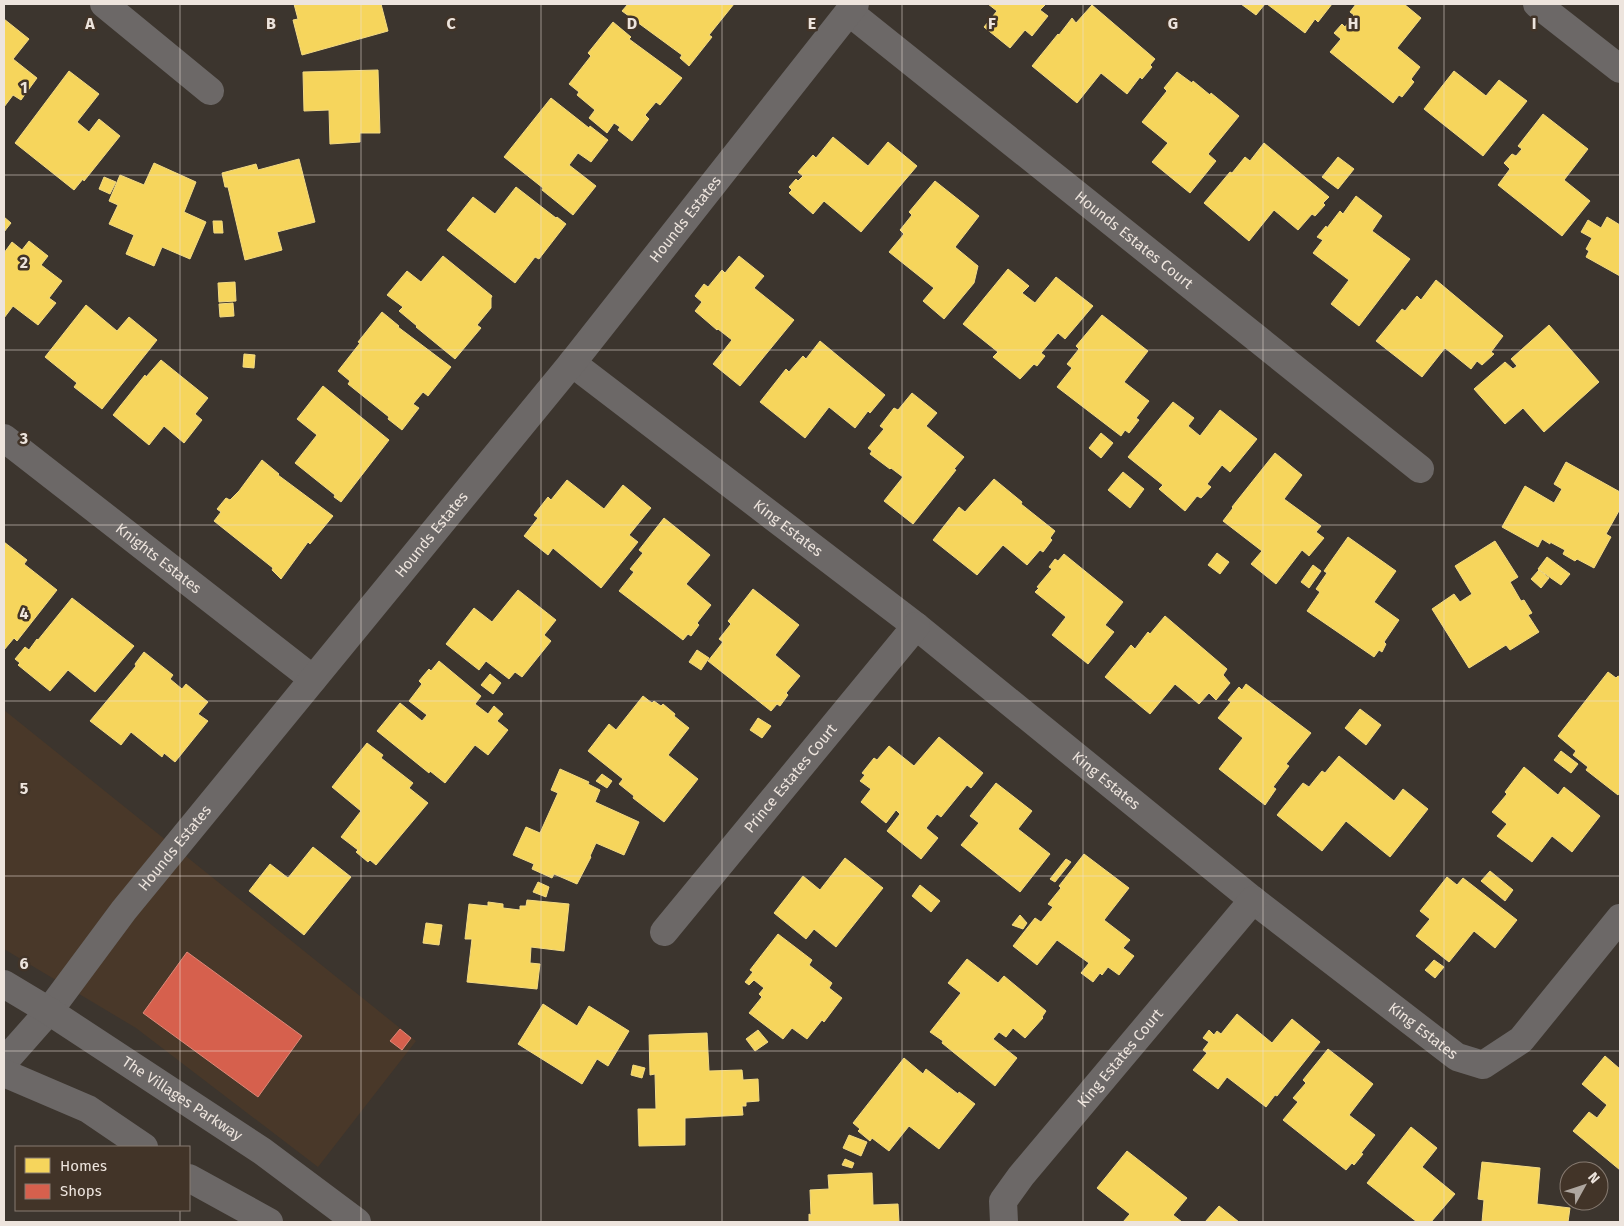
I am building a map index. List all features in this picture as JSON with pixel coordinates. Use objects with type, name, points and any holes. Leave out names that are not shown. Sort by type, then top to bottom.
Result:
[{"type":"street","points":[[104,4],[210,91]]},
{"type":"street","points":[[1537,4],[1620,69]]},
{"type":"street","name":"Hounds Estates","points":[[4,1062],[49,1011],[124,910],[572,364],[852,8]]},
{"type":"street","name":"Hounds Estates Court","points":[[852,8],[1420,468]]},
{"type":"street","name":"King Estates","points":[[572,364],[916,626],[1252,900],[1458,1057],[1483,1065],[1521,1040],[1620,918]]},
{"type":"street","name":"Knights Estates","points":[[4,438],[313,679]]},
{"type":"street","name":"Prince Estates Court","points":[[664,932],[916,626]]},
{"type":"street","name":"King Estates Court","points":[[1004,1222],[1002,1201],[1252,900]]},
{"type":"street","name":"The Villages Parkway","points":[[4,984],[49,1011],[262,1152],[357,1222]]},
{"type":"street","points":[[4,1072],[88,1109],[143,1146]]},
{"type":"street","points":[[190,1179],[269,1222]]},
{"type":"shaded area","points":[[4,710],[416,1041],[318,1167],[136,1028],[4,949]]},
{"type":"building: Homes","points":[[294,4],[381,4],[388,31],[302,55],[293,20],[298,19]]},
{"type":"building: Homes","points":[[628,4],[734,4],[709,35],[712,37],[689,66],[680,58],[682,55],[622,11]]},
{"type":"building: Homes","points":[[988,4],[1046,4],[1040,10],[1048,16],[1032,36],[1025,30],[1010,48],[984,27],[997,11]]},
{"type":"building: Homes","points":[[1241,4],[1265,4],[1256,15]]},
{"type":"building: Homes","points":[[1267,4],[1332,4],[1318,22],[1315,19],[1305,33]]},
{"type":"building: Homes","points":[[1356,4],[1404,4],[1421,18],[1397,48],[1420,67],[1411,79],[1414,82],[1402,97],[1399,95],[1393,103],[1330,52],[1341,39],[1334,33],[1342,24],[1345,27],[1354,15],[1350,12]]},
{"type":"building: Homes","points":[[1092,5],[1155,59],[1150,65],[1152,67],[1142,79],[1140,77],[1127,94],[1101,73],[1077,103],[1032,66],[1072,18],[1076,23]]},
{"type":"building: Homes","points":[[4,19],[29,39],[13,59],[37,78],[21,100],[13,95],[4,107]]},
{"type":"building: Homes","points":[[613,22],[631,37],[629,39],[682,78],[660,105],[656,102],[645,115],[649,119],[632,141],[618,130],[620,127],[614,123],[607,133],[589,118],[595,110],[577,95],[579,92],[569,84],[591,56],[588,53]]},
{"type":"building: Homes","points":[[378,70],[380,133],[360,133],[360,142],[330,144],[329,110],[304,111],[303,72]]},
{"type":"building: Homes","points":[[69,71],[99,94],[77,122],[89,132],[99,119],[120,136],[84,181],[83,179],[74,190],[15,143]]},
{"type":"building: Homes","points":[[1454,71],[1486,96],[1499,80],[1527,101],[1483,156],[1424,109]]},
{"type":"building: Homes","points":[[1177,72],[1192,83],[1193,81],[1210,95],[1211,93],[1239,116],[1208,154],[1216,161],[1190,193],[1152,162],[1168,143],[1142,122],[1167,91],[1164,88]]},
{"type":"building: Homes","points":[[551,98],[589,128],[590,126],[608,140],[591,162],[578,153],[569,165],[596,186],[573,215],[504,157]]},
{"type":"building: Homes","points":[[1543,114],[1588,149],[1564,180],[1590,201],[1562,236],[1498,185],[1510,169],[1504,163],[1512,154],[1516,156],[1522,149],[1518,146]]},
{"type":"building: Homes","points":[[833,137],[868,166],[888,142],[917,166],[861,232],[824,201],[813,214],[789,193],[792,190],[789,187],[796,179],[798,181],[803,176],[798,172],[813,155],[816,158]]},
{"type":"building: Homes","points":[[1264,143],[1329,197],[1323,203],[1325,205],[1315,216],[1312,214],[1298,230],[1274,210],[1249,241],[1204,203],[1245,157],[1250,161]]},
{"type":"building: Homes","points":[[1338,157],[1354,169],[1338,189],[1322,177]]},
{"type":"building: Homes","points":[[299,159],[315,222],[277,232],[282,250],[245,260],[228,187],[225,187],[222,173],[256,164],[258,170]]},
{"type":"building: Homes","points":[[154,163],[196,182],[184,212],[206,222],[190,259],[162,247],[154,266],[126,254],[134,235],[109,224],[118,205],[109,201],[120,175],[144,185]]},
{"type":"building: Homes","points":[[104,177],[116,182],[110,194],[99,189]]},
{"type":"building: Homes","points":[[935,181],[979,216],[955,247],[978,266],[974,283],[944,319],[923,301],[934,288],[889,252],[904,234],[900,230],[912,215],[909,212]]},
{"type":"building: Homes","points":[[516,187],[566,224],[539,259],[535,257],[515,283],[447,230],[473,197],[495,214]]},
{"type":"building: Homes","points":[[1356,196],[1382,216],[1372,231],[1410,259],[1359,326],[1331,304],[1349,280],[1313,253],[1323,240],[1317,237],[1326,226],[1327,228],[1340,211],[1343,214]]},
{"type":"building: Homes","points":[[4,217],[11,223],[4,232]]},
{"type":"building: Homes","points":[[1607,217],[1620,225],[1620,276],[1586,257],[1589,251],[1586,249],[1592,238],[1581,232],[1588,220],[1601,228]]},
{"type":"building: Homes","points":[[213,221],[222,221],[223,233],[214,233]]},
{"type":"building: Homes","points":[[29,241],[48,256],[41,265],[62,281],[49,298],[56,303],[38,325],[13,306],[4,318],[4,253],[12,242],[22,250]]},
{"type":"building: Homes","points":[[443,256],[492,296],[491,308],[477,325],[481,328],[455,359],[399,311],[403,307],[387,295],[407,271],[421,282]]},
{"type":"building: Homes","points":[[739,256],[764,276],[754,288],[794,320],[740,386],[713,364],[732,340],[695,311],[702,302],[695,296],[704,284],[708,287],[722,270],[725,273]]},
{"type":"building: Homes","points":[[1008,269],[1029,286],[1022,293],[1035,303],[1056,277],[1093,306],[1065,339],[1058,333],[1041,353],[1045,356],[1037,366],[1034,364],[1020,379],[993,357],[998,352],[963,324]]},
{"type":"building: Homes","points":[[1436,280],[1503,336],[1491,352],[1494,354],[1482,365],[1477,361],[1471,369],[1445,348],[1422,377],[1376,341],[1402,309],[1405,311],[1417,296],[1421,300]]},
{"type":"building: Homes","points":[[235,282],[236,301],[219,302],[218,283]]},
{"type":"building: Homes","points":[[233,303],[234,316],[220,317],[219,304]]},
{"type":"building: Homes","points":[[86,305],[117,331],[129,317],[157,340],[102,409],[74,387],[77,383],[45,357]]},
{"type":"building: Homes","points":[[382,312],[398,327],[451,367],[428,396],[423,392],[413,404],[419,408],[402,430],[348,384],[350,381],[338,371]]},
{"type":"building: Homes","points":[[1102,315],[1148,351],[1124,382],[1149,401],[1136,418],[1139,420],[1129,433],[1125,430],[1121,436],[1057,387],[1072,368],[1067,364],[1079,349],[1076,346]]},
{"type":"building: Homes","points":[[1549,325],[1599,382],[1544,432],[1523,408],[1505,424],[1474,389],[1505,362],[1513,369],[1517,366],[1511,359]]},
{"type":"building: Homes","points":[[820,341],[885,395],[870,413],[868,411],[855,428],[829,407],[805,438],[760,402],[786,369],[789,372],[803,356],[806,359]]},
{"type":"building: Homes","points":[[244,354],[255,355],[254,368],[243,367]]},
{"type":"building: Homes","points":[[161,360],[208,398],[195,414],[202,420],[184,443],[164,426],[149,445],[113,415],[145,375],[146,377]]},
{"type":"building: Homes","points":[[323,386],[389,440],[341,502],[295,463],[317,435],[297,419]]},
{"type":"building: Homes","points":[[912,393],[937,413],[926,426],[964,457],[954,469],[956,470],[913,524],[884,501],[903,477],[870,454],[872,451],[868,448],[884,429],[880,426],[894,408],[898,410]]},
{"type":"building: Homes","points":[[1173,402],[1194,418],[1188,426],[1200,436],[1220,410],[1257,439],[1230,472],[1222,465],[1207,484],[1211,487],[1201,498],[1197,496],[1185,511],[1159,489],[1163,485],[1128,457]]},
{"type":"building: Homes","points":[[1101,433],[1113,443],[1101,458],[1089,448]]},
{"type":"building: Homes","points":[[1275,453],[1302,475],[1284,499],[1321,526],[1316,532],[1324,538],[1309,556],[1302,550],[1276,584],[1251,564],[1262,551],[1223,521]]},
{"type":"building: Homes","points":[[262,460],[278,475],[333,516],[310,544],[308,542],[281,579],[272,570],[273,568],[214,521],[221,512],[217,509],[226,498],[230,500],[239,491]]},
{"type":"building: Homes","points":[[1566,462],[1620,492],[1620,509],[1606,534],[1611,537],[1594,568],[1563,554],[1565,550],[1550,542],[1550,544],[1542,539],[1538,547],[1502,527],[1525,486],[1554,503],[1562,489],[1554,484]]},
{"type":"building: Homes","points":[[1123,472],[1144,489],[1130,508],[1108,490]]},
{"type":"building: Homes","points":[[994,479],[1022,502],[1021,504],[1055,531],[1050,538],[1052,540],[1043,552],[1040,550],[1027,565],[1003,545],[977,575],[933,540],[959,507],[965,512]]},
{"type":"building: Homes","points":[[567,480],[604,509],[623,485],[651,508],[629,535],[638,542],[601,588],[553,548],[548,555],[524,536],[538,518],[534,515],[548,497],[551,500]]},
{"type":"building: Homes","points":[[664,518],[710,555],[686,584],[711,605],[697,623],[699,625],[691,636],[688,634],[683,640],[619,591],[634,572],[630,569],[643,553],[639,550]]},
{"type":"building: Homes","points":[[1348,537],[1396,571],[1374,602],[1399,620],[1384,642],[1386,644],[1382,652],[1379,650],[1374,657],[1307,611],[1320,592],[1316,589],[1327,573],[1324,571]]},
{"type":"building: Homes","points":[[1495,541],[1518,577],[1510,582],[1521,601],[1524,600],[1532,613],[1528,615],[1539,632],[1510,650],[1506,645],[1469,668],[1432,609],[1454,594],[1460,602],[1472,594],[1455,566]]},
{"type":"building: Homes","points":[[4,542],[27,560],[24,564],[57,590],[17,641],[14,638],[4,650]]},
{"type":"building: Homes","points":[[1217,553],[1229,562],[1220,574],[1208,565]]},
{"type":"building: Homes","points":[[1064,554],[1123,602],[1105,625],[1114,632],[1088,664],[1052,635],[1066,617],[1035,592],[1052,569],[1049,567],[1055,559],[1058,561]]},
{"type":"building: Homes","points":[[1547,557],[1570,574],[1561,585],[1538,569]]},
{"type":"building: Homes","points":[[1313,565],[1321,571],[1309,588],[1301,582]]},
{"type":"building: Homes","points":[[1539,570],[1549,578],[1541,588],[1531,579]]},
{"type":"building: Homes","points":[[753,589],[799,625],[775,655],[800,676],[786,693],[788,695],[780,706],[777,704],[771,711],[708,661],[723,642],[719,639],[731,624],[728,621]]},
{"type":"building: Homes","points":[[518,590],[556,620],[544,635],[551,641],[522,677],[515,672],[509,679],[486,661],[479,670],[446,644],[474,608],[492,622]]},
{"type":"building: Homes","points":[[72,598],[134,646],[95,692],[68,670],[50,691],[18,665],[20,663],[15,659],[25,647],[29,650]]},
{"type":"building: Homes","points":[[1165,616],[1227,669],[1223,675],[1230,683],[1216,700],[1209,693],[1199,704],[1175,684],[1150,714],[1105,677],[1131,645],[1135,649],[1148,632],[1150,634]]},
{"type":"building: Homes","points":[[697,650],[709,658],[701,670],[689,662]]},
{"type":"building: Homes","points":[[144,652],[173,675],[170,679],[182,689],[186,684],[208,702],[198,714],[208,721],[175,762],[164,753],[162,757],[131,732],[121,745],[90,721],[136,666],[135,664]]},
{"type":"building: Homes","points":[[439,661],[481,696],[475,704],[488,714],[494,706],[503,714],[497,721],[508,730],[488,755],[475,745],[445,783],[430,771],[429,773],[377,731],[400,703],[422,721],[427,715],[409,701],[422,684],[419,681]]},
{"type":"building: Homes","points":[[1608,672],[1616,678],[1620,677],[1620,792],[1618,795],[1586,770],[1588,767],[1573,755],[1576,751],[1558,736]]},
{"type":"building: Homes","points":[[490,674],[501,683],[493,694],[481,685]]},
{"type":"building: Homes","points":[[1246,684],[1311,733],[1286,764],[1289,766],[1273,787],[1276,789],[1265,805],[1219,769],[1243,738],[1218,718],[1231,702],[1228,700],[1239,687],[1242,690]]},
{"type":"building: Homes","points":[[643,696],[652,703],[654,701],[661,706],[663,704],[689,728],[668,755],[698,779],[664,822],[633,798],[634,796],[619,784],[623,779],[588,751],[609,724],[616,730]]},
{"type":"building: Homes","points":[[1360,709],[1381,725],[1366,745],[1345,728]]},
{"type":"building: Homes","points":[[758,718],[771,726],[762,738],[750,730]]},
{"type":"building: Homes","points":[[939,737],[983,773],[971,788],[967,785],[941,817],[937,814],[926,828],[938,838],[921,859],[887,831],[900,814],[896,810],[886,823],[861,802],[871,789],[860,781],[865,775],[862,773],[874,758],[877,760],[889,746],[914,766]]},
{"type":"building: Homes","points":[[367,743],[383,755],[381,758],[413,783],[409,788],[428,803],[376,865],[370,860],[368,862],[356,852],[358,850],[341,837],[361,811],[332,787]]},
{"type":"building: Homes","points":[[1561,751],[1578,764],[1571,773],[1554,760]]},
{"type":"building: Homes","points":[[1339,756],[1394,801],[1403,789],[1428,809],[1390,857],[1346,821],[1322,851],[1277,815],[1303,783],[1309,787],[1322,771],[1325,773]]},
{"type":"building: Homes","points":[[1524,767],[1558,795],[1564,787],[1600,816],[1572,852],[1552,836],[1532,862],[1497,836],[1507,824],[1492,812],[1507,794],[1505,792]]},
{"type":"building: Homes","points":[[560,769],[589,782],[588,784],[600,790],[595,802],[639,822],[624,855],[596,843],[577,884],[554,874],[552,878],[532,869],[534,864],[513,855],[526,827],[540,833],[558,793],[551,790]]},
{"type":"building: Homes","points":[[602,774],[612,781],[607,788],[596,781]]},
{"type":"building: Homes","points":[[996,783],[1032,811],[1018,829],[1050,854],[1020,892],[961,845],[979,823],[970,816]]},
{"type":"building: Homes","points":[[313,847],[351,877],[304,935],[249,891],[270,864],[288,878]]},
{"type":"building: Homes","points":[[1084,854],[1129,888],[1104,920],[1130,940],[1123,948],[1134,956],[1119,975],[1108,967],[1093,982],[1081,973],[1089,963],[1057,940],[1037,965],[1013,946],[1035,918],[1041,922],[1053,907],[1048,904],[1061,888],[1059,886]]},
{"type":"building: Homes","points":[[845,858],[883,888],[836,947],[814,929],[806,939],[774,913],[803,876],[820,890]]},
{"type":"building: Homes","points":[[1066,859],[1071,862],[1055,882],[1050,879]]},
{"type":"building: Homes","points":[[1490,871],[1513,890],[1505,901],[1481,881]]},
{"type":"building: Homes","points":[[1447,877],[1457,885],[1463,878],[1517,920],[1495,948],[1474,931],[1449,962],[1416,936],[1430,919],[1420,911]]},
{"type":"building: Homes","points":[[538,882],[549,887],[546,897],[533,892]]},
{"type":"building: Homes","points":[[920,885],[940,901],[931,912],[912,896]]},
{"type":"building: Homes","points":[[527,900],[569,904],[564,951],[531,947],[530,963],[540,964],[537,989],[467,982],[472,939],[465,939],[469,904],[488,906],[488,902],[503,904],[503,908],[520,910],[520,906],[526,906]]},
{"type":"building: Homes","points":[[1020,915],[1027,923],[1023,929],[1012,925]]},
{"type":"building: Homes","points":[[426,923],[442,925],[439,945],[423,943]]},
{"type":"building: Homes","points":[[778,934],[812,960],[809,965],[832,983],[829,988],[842,998],[824,1022],[822,1020],[807,1039],[792,1028],[783,1039],[749,1013],[762,997],[759,994],[764,988],[754,980],[749,985],[745,982],[753,972],[750,970]]},
{"type":"building: Homes","points":[[967,959],[998,983],[1004,976],[1046,1011],[1043,1018],[1025,1038],[1013,1028],[1006,1037],[999,1032],[993,1039],[1017,1058],[995,1086],[930,1032],[961,993],[948,983]]},
{"type":"building: Homes","points":[[1434,960],[1444,967],[1435,978],[1425,970]]},
{"type":"building: Homes","points":[[543,1004],[577,1026],[589,1006],[629,1031],[608,1066],[597,1059],[582,1084],[518,1044]]},
{"type":"building: Homes","points":[[1237,1014],[1272,1043],[1292,1019],[1320,1042],[1266,1107],[1227,1077],[1218,1089],[1193,1070],[1207,1053],[1203,1050],[1209,1042],[1203,1038],[1209,1030],[1214,1035],[1217,1031],[1221,1034]]},
{"type":"building: Homes","points":[[758,1030],[768,1042],[755,1051],[746,1039]]},
{"type":"building: Homes","points":[[707,1033],[709,1071],[742,1070],[743,1080],[758,1079],[759,1101],[746,1102],[746,1106],[742,1106],[743,1115],[685,1118],[685,1145],[639,1146],[638,1109],[656,1109],[655,1074],[650,1075],[649,1035]]},
{"type":"building: Homes","points":[[1328,1049],[1373,1084],[1349,1115],[1375,1135],[1354,1165],[1352,1163],[1346,1170],[1283,1120],[1298,1102],[1293,1098],[1306,1083],[1303,1080]]},
{"type":"building: Homes","points":[[1605,1056],[1620,1069],[1620,1170],[1573,1131],[1589,1112],[1597,1118],[1607,1105],[1582,1084]]},
{"type":"building: Homes","points":[[904,1058],[923,1074],[926,1069],[958,1094],[959,1092],[975,1104],[939,1149],[909,1126],[889,1151],[872,1138],[870,1141],[858,1131],[860,1129],[853,1123]]},
{"type":"building: Homes","points":[[633,1065],[645,1068],[642,1078],[631,1075]]},
{"type":"building: Homes","points":[[1411,1127],[1437,1148],[1422,1167],[1455,1194],[1431,1222],[1417,1222],[1367,1183]]},
{"type":"building: Homes","points":[[849,1135],[867,1142],[861,1156],[843,1148]]},
{"type":"building: Homes","points":[[1127,1151],[1187,1198],[1173,1215],[1182,1222],[1123,1222],[1130,1214],[1097,1188]]},
{"type":"building: Homes","points":[[845,1159],[854,1163],[852,1168],[842,1165]]},
{"type":"building: Homes","points":[[1482,1162],[1540,1168],[1537,1204],[1559,1207],[1559,1211],[1570,1211],[1568,1222],[1482,1222],[1484,1200],[1478,1199]]},
{"type":"building: Homes","points":[[872,1173],[873,1205],[898,1204],[899,1222],[809,1222],[809,1214],[811,1215],[810,1190],[829,1189],[828,1175]]},
{"type":"building: Homes","points":[[1219,1206],[1239,1222],[1205,1222]]},
{"type":"building: Shops","points":[[187,952],[302,1036],[258,1097],[143,1013]]},
{"type":"building: Shops","points":[[400,1029],[411,1038],[402,1050],[390,1041]]}]
